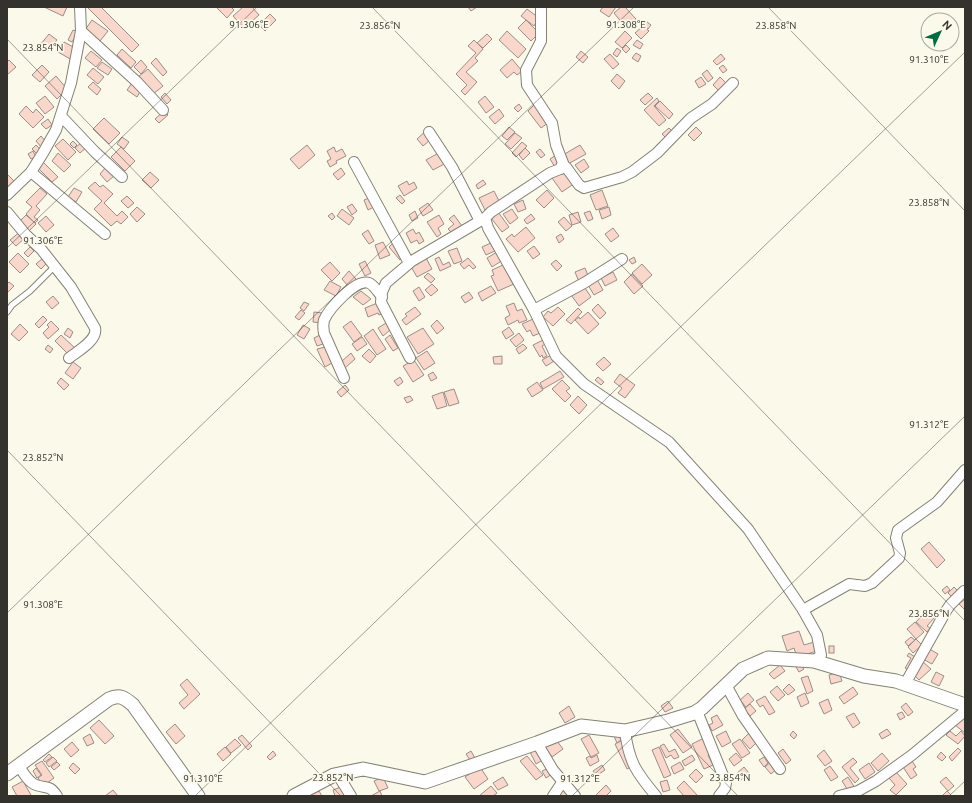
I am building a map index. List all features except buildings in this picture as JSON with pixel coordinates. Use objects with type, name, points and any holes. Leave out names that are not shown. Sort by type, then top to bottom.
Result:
[{"type":"street","points":[[7,195],[30,172],[44,153],[56,130],[71,83],[81,31],[80,7]]},
{"type":"street","points":[[541,7],[540,41],[526,70],[527,85],[552,123],[556,145],[563,163],[560,169]]},
{"type":"street","points":[[81,31],[137,82],[163,110]]},
{"type":"street","points":[[410,358],[381,302],[382,292],[386,283],[409,263],[483,220],[491,212],[550,173],[566,167],[579,185],[584,188],[622,177],[632,172],[657,153],[691,118],[712,104],[733,83]]},
{"type":"street","points":[[61,116],[95,152],[122,177]]},
{"type":"street","points":[[429,132],[452,167],[488,228],[534,310],[556,356],[584,384],[669,442],[748,530],[803,610],[817,635],[821,655],[814,661]]},
{"type":"street","points":[[354,162],[409,263]]},
{"type":"street","points":[[30,172],[105,234]]},
{"type":"street","points":[[7,212],[18,226],[41,249],[71,287],[96,332],[86,344],[69,358]]},
{"type":"street","points":[[534,310],[584,283],[622,259]]},
{"type":"street","points":[[344,378],[324,333],[323,325],[325,319],[331,309],[342,297],[358,284],[364,282],[369,283],[382,297]]},
{"type":"street","points":[[803,610],[849,584],[865,586],[872,583],[899,558],[900,552],[896,538],[898,530],[937,502],[965,470]]},
{"type":"street","points":[[905,684],[946,611],[964,591]]},
{"type":"street","points":[[294,796],[334,775],[363,769],[425,782],[581,726],[625,731],[668,721],[698,711],[743,669],[768,658],[814,661],[864,676],[896,681],[965,705]]},
{"type":"street","points":[[726,684],[743,716],[780,769]]},
{"type":"street","points":[[7,774],[109,699],[115,696],[120,696],[133,705],[198,796]]},
{"type":"street","points":[[698,711],[726,783],[725,788],[719,796]]},
{"type":"street","points":[[839,796],[858,790],[876,781],[912,755],[965,711]]},
{"type":"street","points":[[625,731],[628,751],[633,764],[640,778],[656,796]]},
{"type":"street","points":[[537,743],[553,770],[575,796]]},
{"type":"street","points":[[19,766],[32,782],[36,785],[50,788],[57,796]]},
{"type":"street","points":[[338,775],[351,796]]},
{"type":"street","points":[[553,796],[563,781]]},
{"type":"lane","points":[[7,312],[12,305],[30,291],[55,266]]}]
